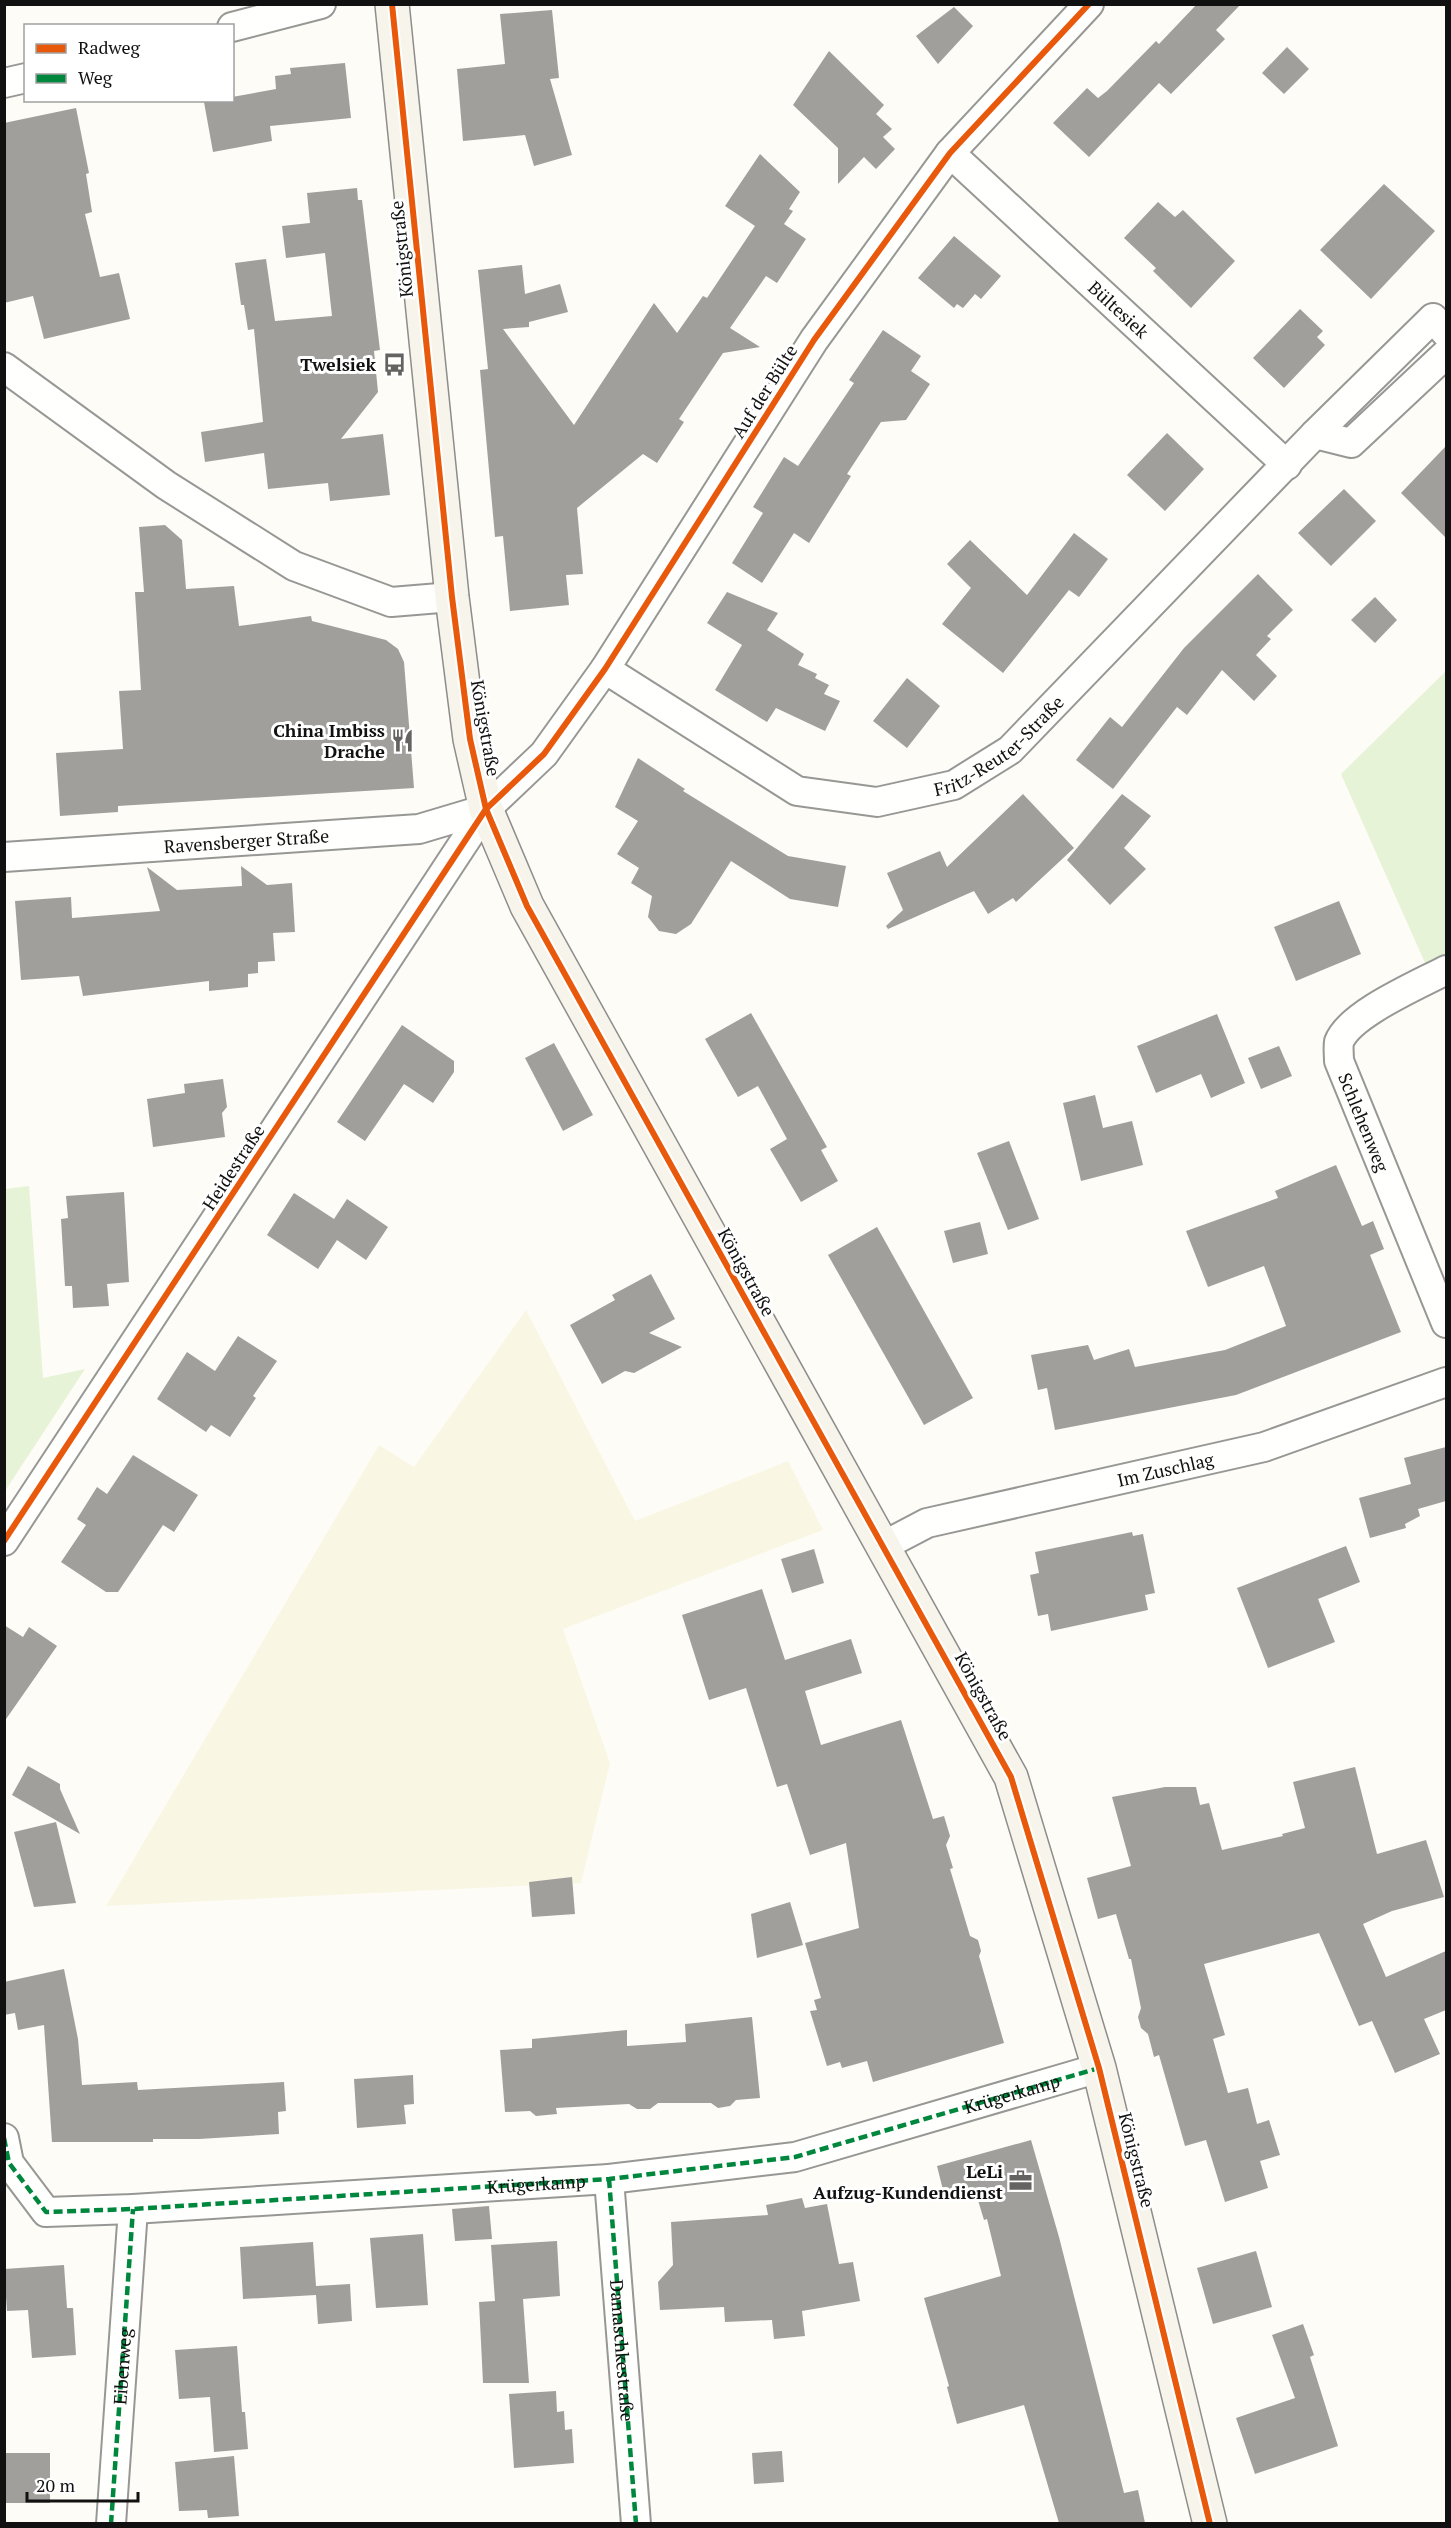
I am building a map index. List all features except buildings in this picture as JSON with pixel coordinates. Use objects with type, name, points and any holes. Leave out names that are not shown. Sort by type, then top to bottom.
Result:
[{"type":"main road","name":"Königstraße","points":[[392,4],[452,597],[470,739],[486,809],[527,906],[1011,1777],[1099,2068],[1210,2523]]},
{"type":"street","points":[[234,26],[321,4]]},
{"type":"street","name":"Auf der Bülte","points":[[486,809],[544,754],[605,669],[814,340],[950,153],[1089,4]]},
{"type":"street","points":[[4,83],[24,78]]},
{"type":"street","name":"Bültesiek","points":[[950,153],[1287,465]]},
{"type":"street","name":"Fritz-Reuter-Straße","points":[[605,669],[797,790],[877,802],[954,785],[1010,750],[1315,434],[1433,318],[1446,333]]},
{"type":"street","points":[[1315,434],[1351,443],[1446,354]]},
{"type":"street","points":[[4,367],[166,485],[294,566],[392,602],[452,597]]},
{"type":"street","name":"Ravensberger Straße","points":[[4,857],[419,829],[486,809]]},
{"type":"street","name":"Heidestraße","points":[[4,1541],[486,809]]},
{"type":"street","name":"Schlehenweg","points":[[1446,970],[1377,1006],[1347,1028],[1339,1043],[1339,1061],[1446,1323]]},
{"type":"street","name":"Im Zuschlag","points":[[883,1546],[927,1523],[1264,1447],[1446,1382]]},
{"type":"street","name":"Krügerkamp","points":[[4,2138],[9,2163],[46,2212],[133,2209],[609,2179],[795,2157],[1099,2068]]},
{"type":"street","name":"Damaschkestraße","points":[[609,2179],[636,2523]]},
{"type":"street","name":"Eibenweg","points":[[111,2523],[133,2209]]},
{"type":"shaded area","points":[[526,1310],[635,1521],[788,1461],[823,1530],[563,1629],[610,1763],[581,1883],[106,1906],[379,1445],[414,1467]]},
{"type":"green space","points":[[1446,671],[1446,954],[1426,965],[1341,774]]},
{"type":"green space","points":[[29,1186],[43,1378],[85,1369],[5,1491],[5,1189]]},
{"type":"marked path","points":[[4,2138],[9,2163],[46,2212],[133,2209],[609,2179],[795,2157],[1099,2068]]},
{"type":"marked path","points":[[609,2179],[636,2524]]},
{"type":"marked path","points":[[111,2524],[133,2209]]},
{"type":"cycle path","points":[[392,4],[452,597],[470,739],[486,809],[527,906],[1011,1777],[1099,2068],[1210,2524]]},
{"type":"cycle path","points":[[4,1541],[486,809],[544,754],[605,669],[814,340],[950,153],[1089,4]]},
{"type":"place","name":"Twelsiek","points":[[394,364]]},
{"type":"place","name":"China Imbiss Drache","points":[[403,740]]},
{"type":"place","name":"LeLi Aufzug-Kundendienst","points":[[1021,2181]]}]
